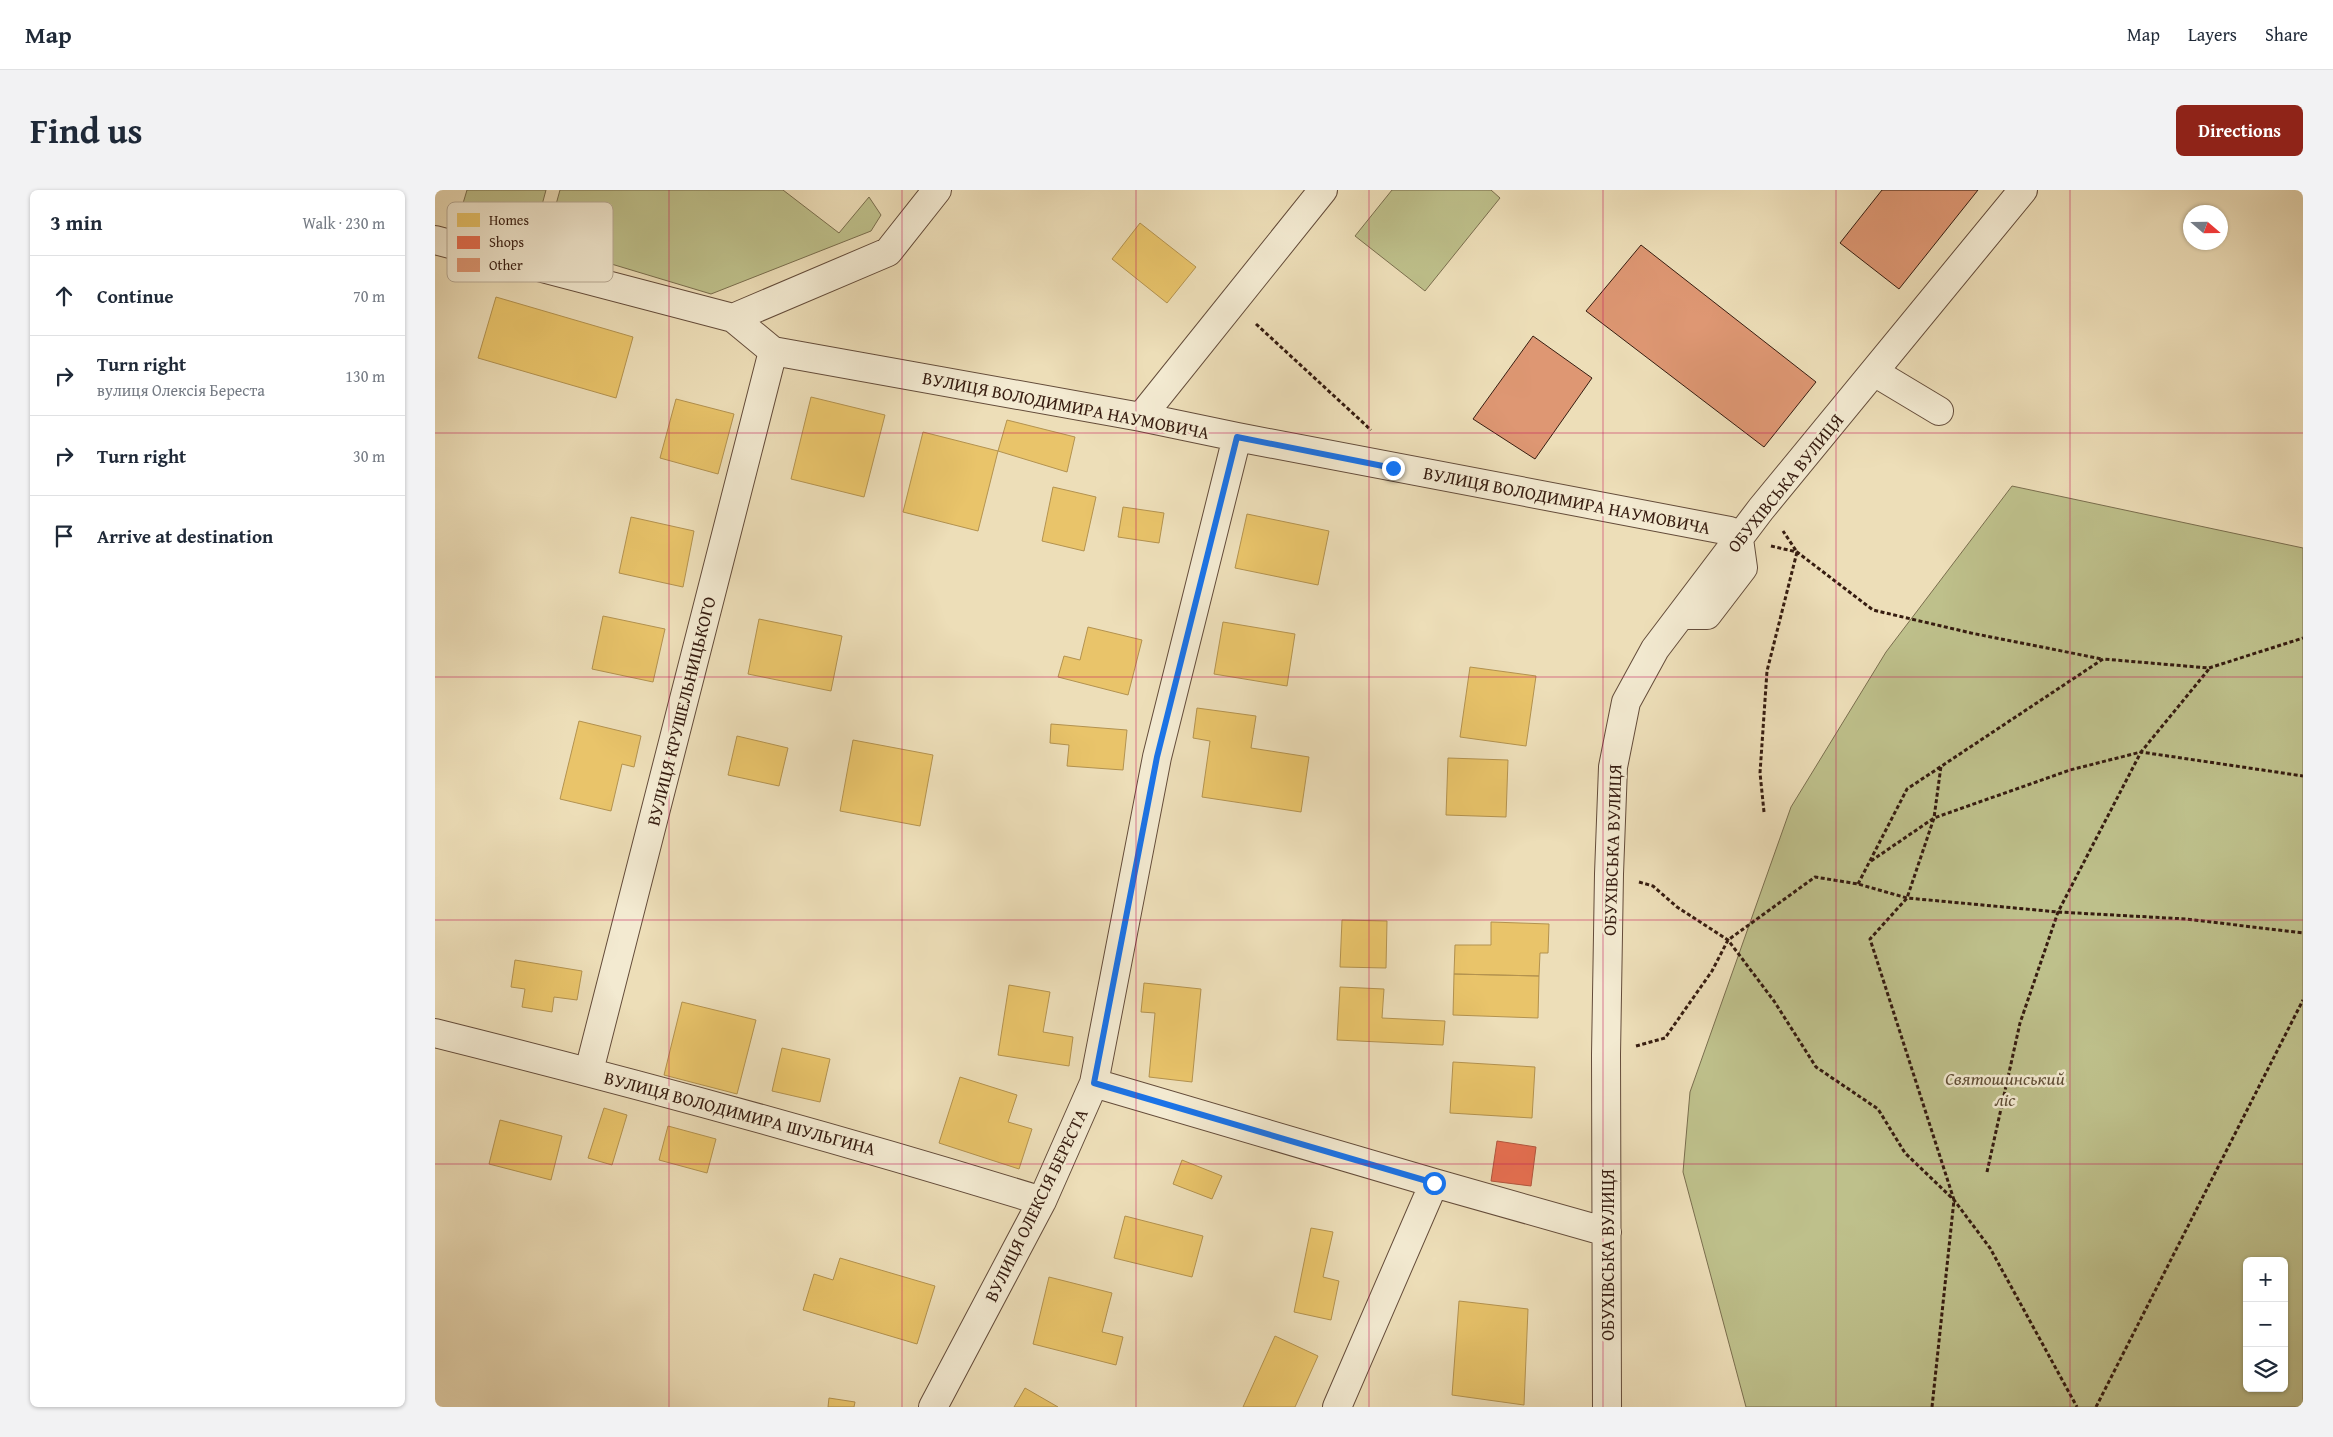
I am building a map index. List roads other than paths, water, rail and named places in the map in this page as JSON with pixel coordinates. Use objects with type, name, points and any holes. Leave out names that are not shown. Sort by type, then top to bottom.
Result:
[{"type":"street","points":[[733,318],[887,252],[937,190]]},
{"type":"street","points":[[1141,417],[1323,190]]},
{"type":"street","name":"ОБУХІВСЬКА ВУЛИЦЯ","points":[[1607,1407],[1609,874],[1613,766],[1626,702],[1655,649],[1761,509],[2023,190]]},
{"type":"street","name":"ВУЛИЦЯ ВОЛОДИМИРА НАУМОВИЧА","points":[[595,282],[733,318],[773,351],[1141,417],[1393,468],[1730,531],[1739,539]]},
{"type":"street","name":"ВУЛИЦЯ КРУШЕЛЬНИЦЬКОГО","points":[[589,1072],[773,351]]},
{"type":"street","points":[[1874,372],[1939,411]]},
{"type":"street","name":"ВУЛИЦЯ ОЛЕКСІЯ БЕРЕСТА","points":[[933,1407],[1042,1201],[1094,1083],[1157,757],[1237,437]]},
{"type":"street","name":"ВУЛИЦЯ ВОЛОДИМИРА ШУЛЬГИНА","points":[[435,1033],[589,1072],[901,1157],[1042,1201]]},
{"type":"street","points":[[1094,1083],[1607,1232]]},
{"type":"street","points":[[1337,1407],[1434,1183]]},
{"type":"park label","name":"Святошинський ліс","points":[[2005,1088]]}]
